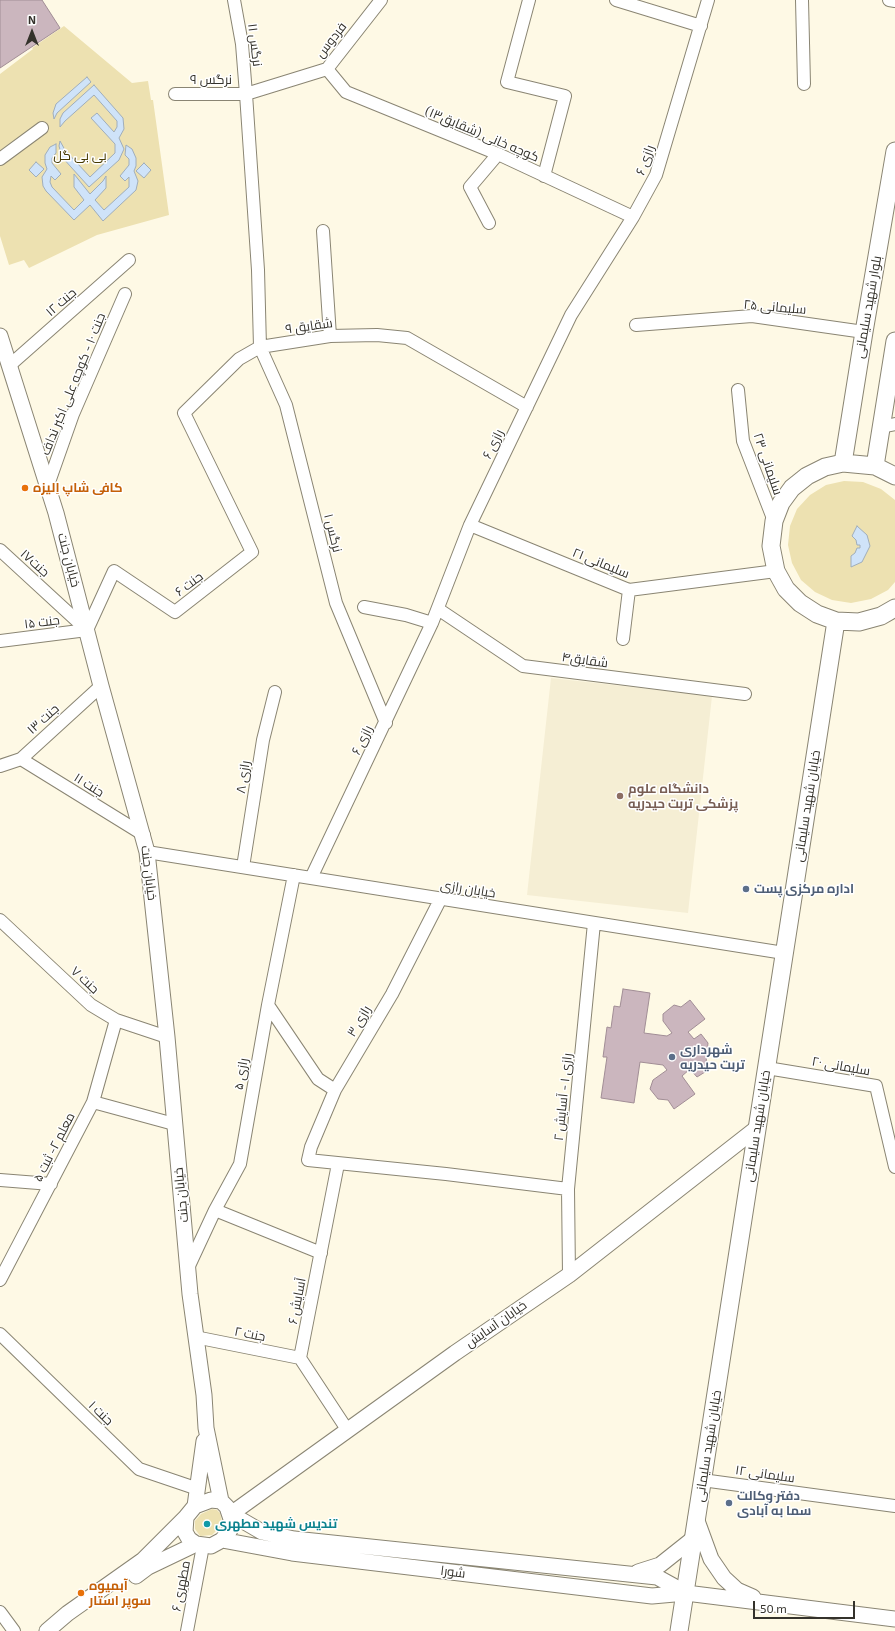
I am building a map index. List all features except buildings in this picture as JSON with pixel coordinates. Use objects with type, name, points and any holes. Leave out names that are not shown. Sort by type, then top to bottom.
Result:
[{"type":"main road","name":"بلوار شهید سلیمانی","points":[[844,463],[864,332],[895,151]]},
{"type":"main road","points":[[875,466],[888,425],[895,341]]},
{"type":"main road","points":[[895,476],[875,466],[844,463],[825,467],[807,476],[792,488],[781,503],[774,521],[771,546],[776,570],[786,589],[800,603],[817,614],[836,621],[859,622],[881,616],[895,608]]},
{"type":"main road","name":"خیابان شهید سلیمانی","points":[[679,1631],[836,621]]},
{"type":"street","name":"نرگس ۱۱","points":[[234,0],[242,44],[246,94],[258,270],[260,347]]},
{"type":"street","name":"فردوس","points":[[246,94],[327,69],[381,0]]},
{"type":"street","points":[[529,0],[507,82],[565,96],[544,176]]},
{"type":"street","points":[[616,0],[701,26]]},
{"type":"street","name":"رازی ۶","points":[[311,878],[386,723],[432,623],[470,525],[571,315],[633,217],[656,175],[708,0]]},
{"type":"street","points":[[802,0],[804,84]]},
{"type":"street","points":[[889,0],[895,1]]},
{"type":"street","name":"کوچه خانی (شقایق۱۳)","points":[[327,69],[346,92],[498,154],[633,217]]},
{"type":"street","name":"نرگس ۹","points":[[175,94],[246,94]]},
{"type":"street","points":[[0,159],[42,128]]},
{"type":"street","points":[[489,223],[470,187],[498,154]]},
{"type":"street","points":[[323,231],[330,336]]},
{"type":"street","name":"جنت ۱۲","points":[[10,365],[129,260]]},
{"type":"street","name":"جنت ۱۰ - کوچه علی اکبر نداف","points":[[48,485],[73,414],[125,294]]},
{"type":"street","name":"سلیمانی ۲۵","points":[[636,325],[752,316],[864,332]]},
{"type":"street","name":"شقایق ۹","points":[[221,488],[184,413],[239,359],[260,347],[330,336],[377,335],[407,338],[527,407]]},
{"type":"street","name":"خیابان جنت","points":[[0,337],[48,485],[101,686],[144,835],[167,1037],[195,1337],[204,1395],[206,1428],[221,1501]]},
{"type":"street","name":"نرگس ۱","points":[[260,347],[286,405],[336,603],[386,723]]},
{"type":"street","name":"سلیمانی ۲۳","points":[[738,390],[743,442],[774,521]]},
{"type":"street","name":"جنت ۶","points":[[87,630],[114,571],[175,612],[252,552],[221,488]]},
{"type":"street","name":"سلیمانی ۲۱","points":[[470,525],[629,590],[776,570]]},
{"type":"street","name":"جنت۱۷","points":[[0,550],[87,630]]},
{"type":"street","points":[[623,639],[629,590]]},
{"type":"street","points":[[364,607],[406,615],[432,623]]},
{"type":"street","name":"شقایق۴","points":[[438,608],[523,666],[745,694]]},
{"type":"street","name":"جنت ۱۵","points":[[0,641],[87,630]]},
{"type":"street","name":"جنت ۱۳","points":[[0,766],[21,759],[101,686]]},
{"type":"street","name":"رازی ۸","points":[[243,867],[263,740],[275,692]]},
{"type":"street","name":"جنت ۱۱","points":[[21,759],[144,835]]},
{"type":"street","name":"خیابان رازی","points":[[147,852],[784,953]]},
{"type":"street","name":"رازی ۵","points":[[188,1268],[215,1210],[240,1164],[268,1005],[294,875]]},
{"type":"street","name":"رازی ۳","points":[[338,1164],[308,1160],[311,1148],[335,1090],[392,994],[441,898]]},
{"type":"street","name":"جنت ۷","points":[[0,920],[91,1005],[116,1020],[167,1037]]},
{"type":"street","name":"رازی ۱ - آسایش ۲","points":[[569,1274],[568,1189],[594,922]]},
{"type":"street","points":[[268,1005],[318,1079],[335,1090]]},
{"type":"street","name":"معلم ۲- ثبت ۵","points":[[0,1280],[93,1102],[116,1020]]},
{"type":"street","name":"سلیمانی ۲۰","points":[[766,1068],[876,1086],[889,1122],[895,1167]]},
{"type":"street","points":[[93,1102],[174,1124]]},
{"type":"street","name":"خیابان آسایش","points":[[231,1514],[455,1353],[569,1274],[757,1128]]},
{"type":"street","points":[[338,1164],[446,1174],[568,1189]]},
{"type":"street","name":"آسایش ۶","points":[[300,1358],[338,1164]]},
{"type":"street","points":[[0,1180],[51,1184]]},
{"type":"street","points":[[215,1210],[321,1253]]},
{"type":"street","name":"جنت ۱","points":[[0,1334],[139,1469],[198,1489]]},
{"type":"street","name":"جنت ۲","points":[[195,1337],[300,1358]]},
{"type":"street","points":[[300,1358],[348,1430]]},
{"type":"street","name":"خیابان جنت","points":[[191,1512],[198,1489],[206,1428]]},
{"type":"street","name":"سلیمانی ۱۲","points":[[702,1480],[895,1506]]},
{"type":"street","points":[[47,1631],[68,1613],[143,1560],[191,1512],[211,1500],[221,1501],[231,1514],[232,1522],[230,1530],[222,1540],[211,1546],[200,1545],[148,1567],[61,1631]]},
{"type":"street","points":[[191,1512],[185,1532],[200,1545]]},
{"type":"street","name":"شورا","points":[[231,1514],[262,1532],[294,1539],[657,1577],[686,1593]]},
{"type":"street","points":[[696,1518],[711,1559],[724,1578],[737,1590],[767,1603]]},
{"type":"street","points":[[629,1574],[649,1570],[660,1565],[694,1538]]},
{"type":"street","name":"شورا","points":[[222,1540],[292,1553],[652,1596],[686,1593],[895,1619]]},
{"type":"street","name":"مطهری ۶","points":[[187,1631],[200,1545]]},
{"type":"street","points":[[0,1612],[14,1631]]},
{"type":"shaded area","name":"دانشگاه علوم پزشکی تربت حیدریه","points":[[551,678],[712,696],[688,913],[527,895]]},
{"type":"green space","name":"بی بی گل","points":[[64,26],[132,83],[148,81],[151,100],[153,100],[169,215],[97,235],[29,268],[24,260],[9,265],[0,236],[0,74],[33,49],[32,48]]},
{"type":"green space","points":[[844,481],[863,482],[881,489],[895,500],[895,582],[888,590],[871,599],[851,603],[832,600],[815,592],[801,580],[792,563],[788,545],[790,526],[797,509],[810,495],[826,485]]},
{"type":"green space","points":[[212,1509],[217,1510],[220,1513],[222,1522],[221,1526],[212,1535],[200,1536],[195,1529],[195,1521],[201,1514]]},
{"type":"water","points":[[87,77],[91,82],[57,113],[54,119],[53,113],[56,104]]},
{"type":"water","points":[[94,85],[123,118],[124,129],[119,138],[124,149],[119,160],[89,187],[62,157],[59,146],[60,141],[65,150],[90,177],[115,153],[115,144],[91,118],[97,113],[114,132],[117,127],[117,121],[94,95],[60,127],[60,119],[63,113]]},
{"type":"water","points":[[56,144],[56,153],[52,158],[52,163],[61,174],[55,180],[51,176],[50,182],[52,187],[74,210],[84,200],[74,187],[74,174],[90,194],[106,176],[106,188],[95,200],[104,210],[129,187],[129,177],[125,181],[120,176],[129,165],[129,159],[125,155],[126,145],[132,149],[136,158],[136,166],[134,171],[138,181],[136,190],[103,221],[90,205],[74,220],[43,186],[42,177],[47,169],[45,155],[50,147]]},
{"type":"water","points":[[36,162],[44,169],[36,177],[29,170]]},
{"type":"water","points":[[144,163],[151,170],[144,178],[136,171]]},
{"type":"water","points":[[857,526],[867,535],[870,546],[862,562],[851,567],[851,556],[855,553],[857,548],[860,548],[860,545],[857,545],[856,540],[852,536]]},
{"type":"place","name":"کافی شاپ اِلیزه","points":[[25,488]]},
{"type":"place","name":"دانشگاه علوم پزشکی تربت حیدریه","points":[[620,796]]},
{"type":"place","name":"اداره مرکزی پست","points":[[746,889]]},
{"type":"place","name":"شهرداری تربت حیدریه","points":[[672,1057]]},
{"type":"place","name":"دفتر وکالت سما به آبادی","points":[[729,1503]]},
{"type":"place","name":"تندیس شهید مطهری","points":[[207,1524]]},
{"type":"place","name":"آبمیوه سوپر استار","points":[[81,1593]]}]
